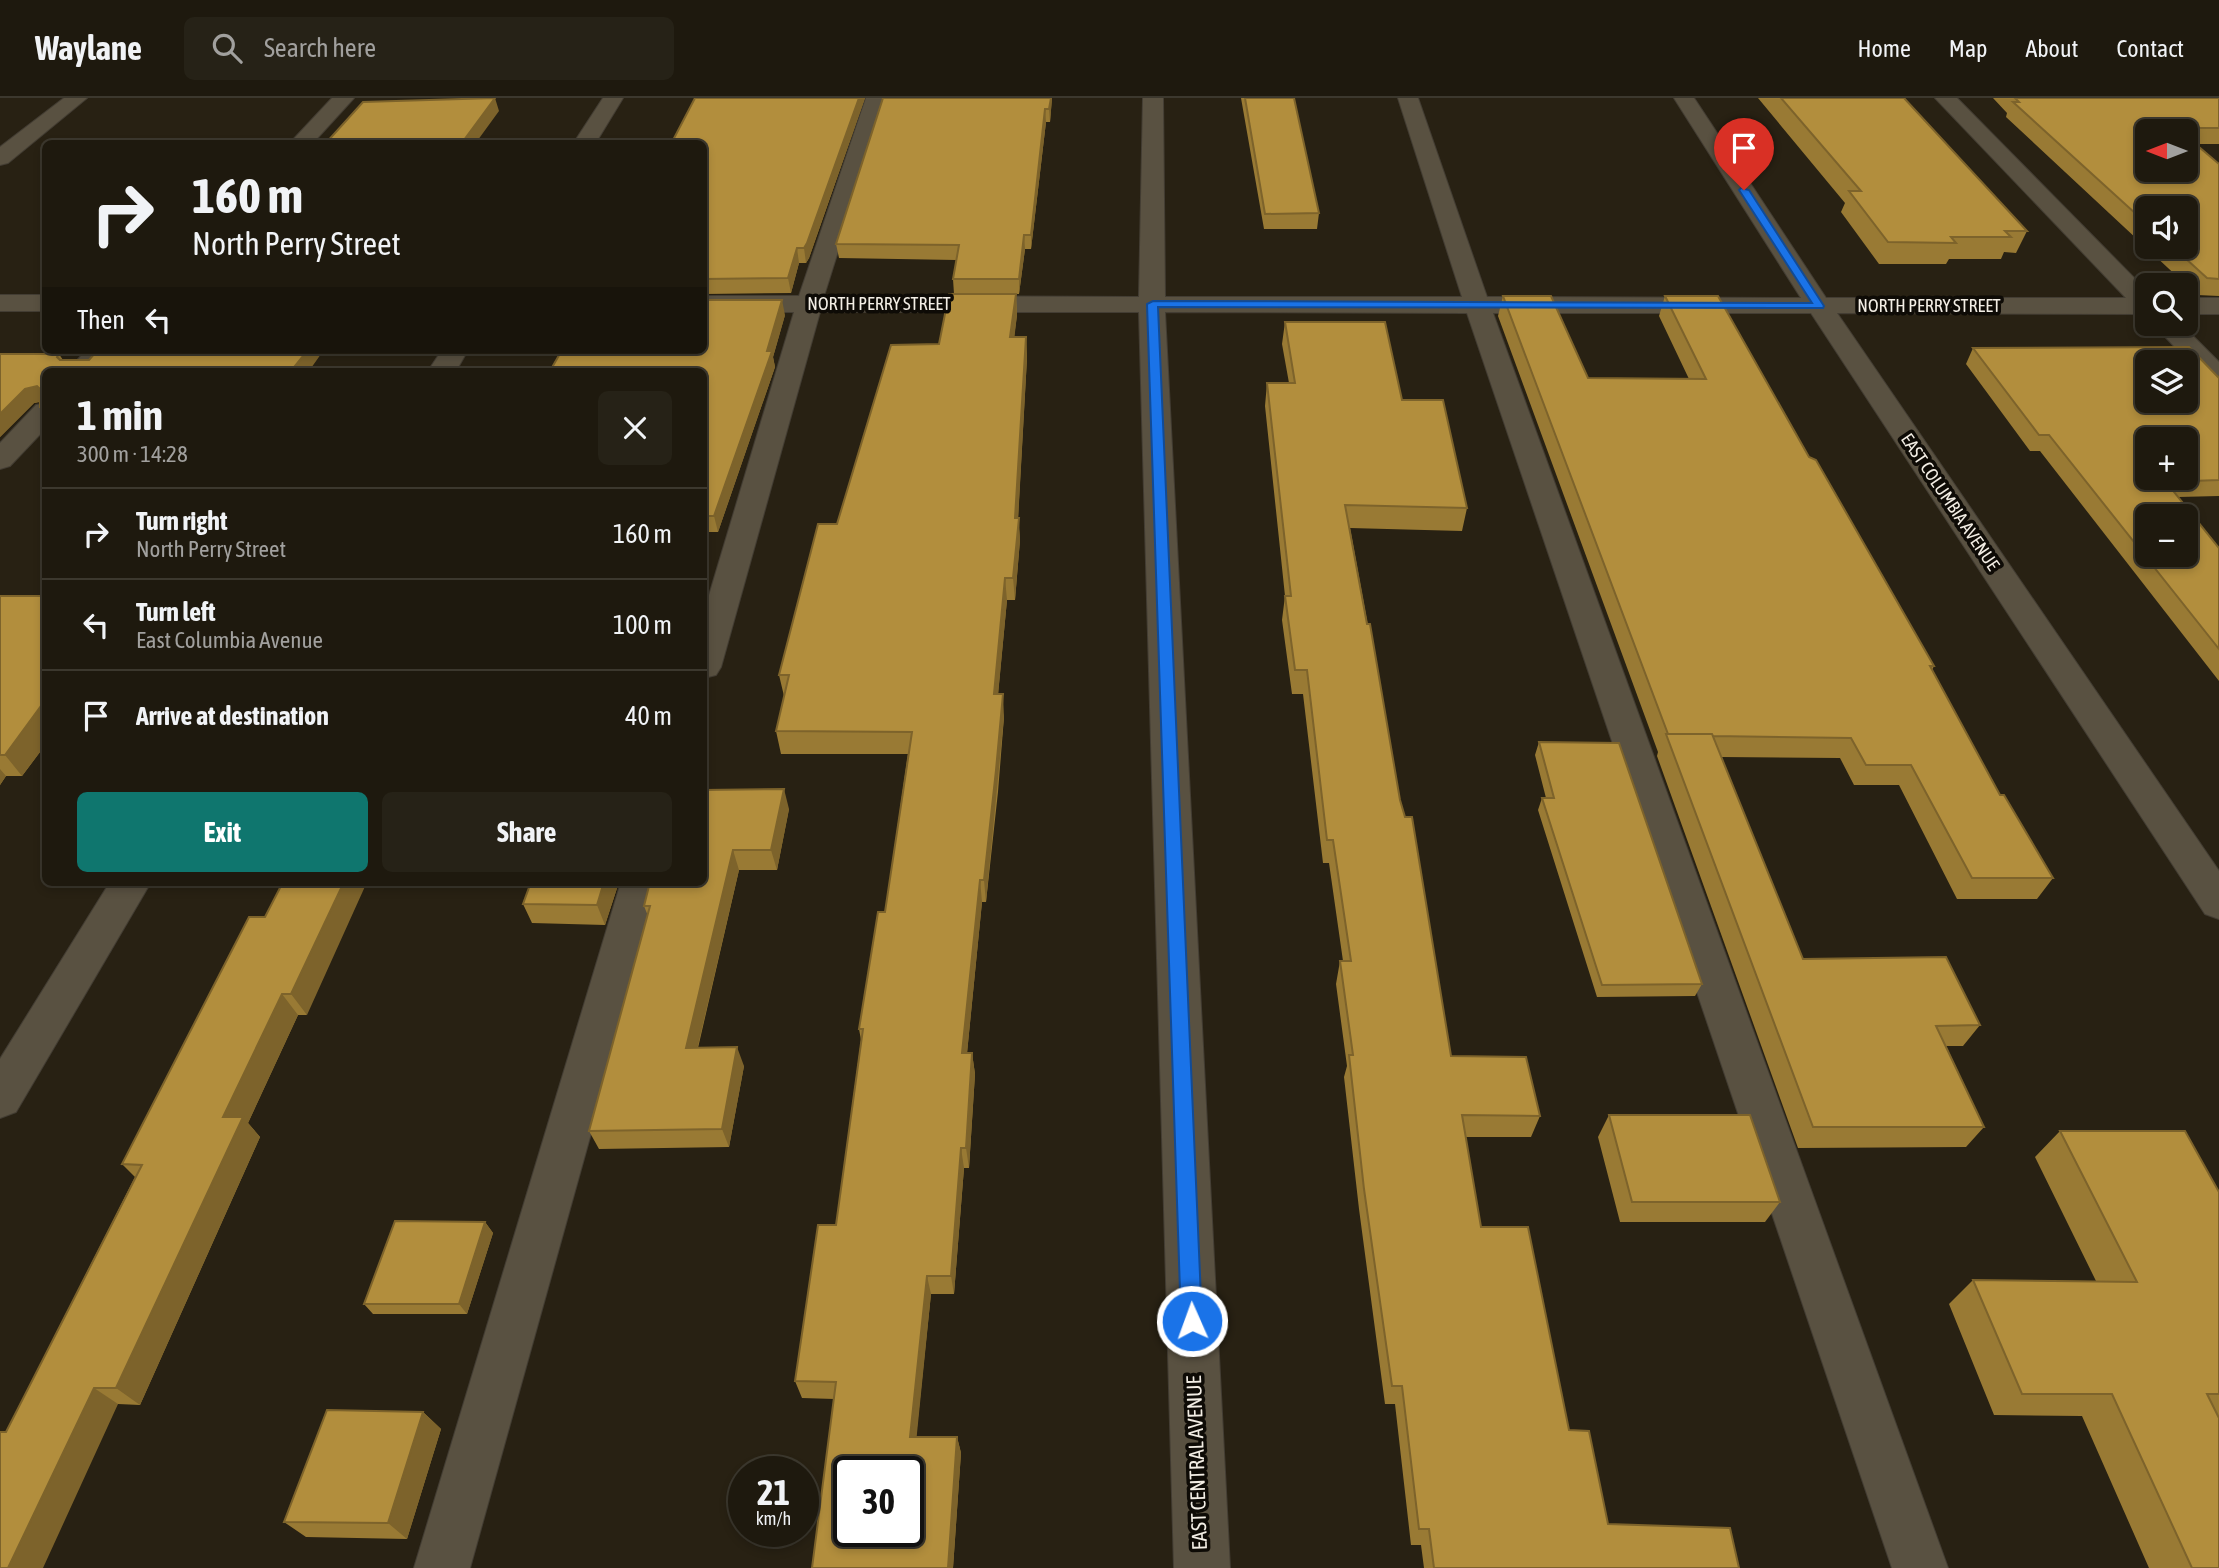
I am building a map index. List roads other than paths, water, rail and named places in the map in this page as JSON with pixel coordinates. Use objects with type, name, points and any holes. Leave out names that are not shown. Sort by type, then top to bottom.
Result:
[{"type":"street","points":[[0,158],[77,98]]},
{"type":"street","points":[[303,140],[344,98]]},
{"type":"street","points":[[587,140],[613,98]]},
{"type":"street","points":[[707,657],[809,304],[876,98]]},
{"type":"street","name":"EAST CENTRAL AVENUE","points":[[1153,98],[1153,304],[1202,1568]]},
{"type":"street","points":[[1408,98],[1477,305],[1920,1568]]},
{"type":"street","name":"EAST COLUMBIA AVENUE","points":[[1684,98],[1819,306],[2219,904]]},
{"type":"street","points":[[1945,98],[2135,293]]},
{"type":"street","points":[[0,303],[42,303]]},
{"type":"street","name":"NORTH PERRY STREET","points":[[707,304],[2135,305]]},
{"type":"street","points":[[2198,306],[2219,306]]},
{"type":"street","points":[[2178,336],[2219,377]]},
{"type":"street","points":[[85,368],[97,354]]},
{"type":"street","points":[[0,460],[42,415]]},
{"type":"street","points":[[0,1098],[129,886]]},
{"type":"street","points":[[442,1568],[640,886]]}]
